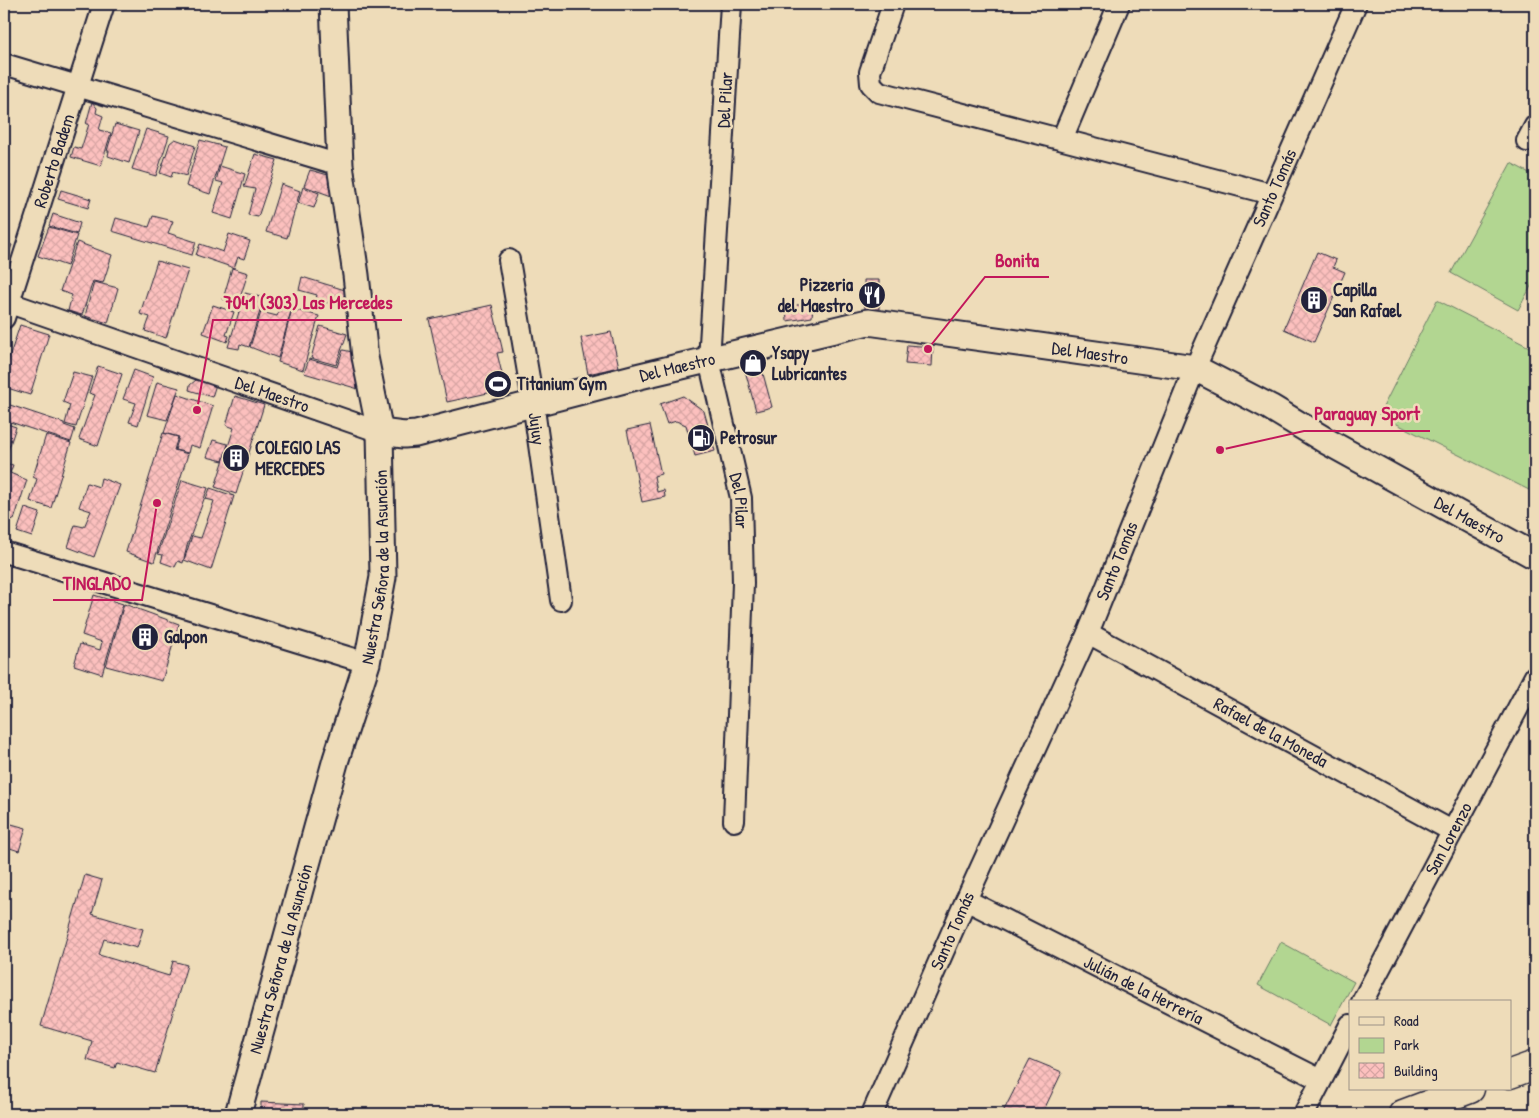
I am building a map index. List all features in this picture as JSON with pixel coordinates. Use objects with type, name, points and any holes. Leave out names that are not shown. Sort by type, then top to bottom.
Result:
[{"type":"main road","points":[[1512,1073],[1535,1065]]},
{"type":"main road","points":[[1403,1114],[1467,1090]]},
{"type":"street","name":"Roberto Badem","points":[[5,307],[104,4]]},
{"type":"street","name":"Nuestra Señora de la Asunción","points":[[238,1114],[336,759],[367,663],[382,577],[380,432],[365,357],[356,275],[340,165],[332,4]]},
{"type":"street","name":"Del Pilar","points":[[731,4],[710,360],[741,498],[743,583],[734,821]]},
{"type":"street","points":[[893,4],[870,72],[871,84],[878,92],[1271,194]]},
{"type":"street","points":[[1062,139],[1119,4]]},
{"type":"street","name":"Santo Tomás","points":[[872,1114],[966,900],[1088,633],[1195,368],[1356,4]]},
{"type":"street","points":[[4,64],[340,165]]},
{"type":"street","name":"Jujuy","points":[[509,260],[533,402],[561,600]]},
{"type":"street","name":"Del Maestro","points":[[5,307],[380,432],[404,435],[416,434],[533,402],[868,322],[1195,368],[1270,407],[1328,442],[1535,556]]},
{"type":"street","points":[[4,552],[367,663]]},
{"type":"street","name":"Rafael de la Moneda","points":[[1088,633],[1452,831]]},
{"type":"street","name":"San Lorenzo","points":[[1363,1000],[1535,676]]},
{"type":"street","name":"Julián de la Herrería","points":[[966,900],[1321,1080]]},
{"type":"street","points":[[1304,1114],[1349,1027]]},
{"type":"green space","points":[[1511,163],[1535,176],[1535,279],[1518,310],[1451,273]]},
{"type":"green space","points":[[1437,300],[1535,350],[1535,478],[1529,490],[1379,415]]},
{"type":"green space","points":[[1281,942],[1354,982],[1331,1025],[1258,985]]},
{"type":"building","points":[[92,102],[97,108],[96,113],[103,116],[99,130],[111,133],[101,166],[71,157],[74,147],[81,149],[89,124],[86,124]]},
{"type":"building","points":[[115,124],[139,131],[129,163],[108,156],[109,151],[107,151]]},
{"type":"building","points":[[146,129],[169,136],[156,176],[132,169]]},
{"type":"building","points":[[175,139],[195,146],[186,176],[173,172],[171,177],[160,173],[170,143]]},
{"type":"building","points":[[200,140],[225,147],[210,194],[186,186]]},
{"type":"building","points":[[255,154],[277,160],[258,217],[248,215],[255,189],[244,187]]},
{"type":"building","points":[[220,166],[245,174],[232,219],[213,213],[223,183],[216,181]]},
{"type":"building","points":[[310,170],[339,178],[337,198],[304,186]]},
{"type":"building","points":[[281,184],[300,191],[287,238],[266,232]]},
{"type":"building","points":[[303,187],[319,193],[314,208],[298,203]]},
{"type":"building","points":[[61,190],[91,199],[88,208],[58,199]]},
{"type":"building","points":[[53,214],[80,223],[77,234],[49,226]]},
{"type":"building","points":[[153,216],[173,221],[168,233],[196,242],[192,255],[112,231],[116,218],[149,227]]},
{"type":"building","points":[[49,227],[77,235],[67,266],[38,256]]},
{"type":"building","points":[[229,234],[250,241],[244,259],[238,257],[234,268],[196,255],[200,244],[223,252]]},
{"type":"building","points":[[77,242],[112,255],[103,283],[93,281],[82,315],[68,311],[72,295],[60,291]]},
{"type":"building","points":[[4,243],[12,245],[4,266]]},
{"type":"building","name":"Capilla San Rafael","points":[[1317,252],[1336,260],[1333,267],[1345,272],[1314,342],[1284,329]]},
{"type":"building","points":[[157,261],[188,270],[166,338],[145,331],[150,317],[140,314]]},
{"type":"building","points":[[232,268],[248,273],[238,304],[223,299]]},
{"type":"building","points":[[302,277],[345,290],[344,298],[334,305],[325,302],[323,310],[314,307],[317,295],[299,290]]},
{"type":"building","name":"Pizzeria del Maestro","points":[[864,280],[879,280],[879,309],[865,310]]},
{"type":"building","points":[[94,282],[118,288],[108,323],[85,316]]},
{"type":"building","points":[[245,293],[264,298],[249,347],[240,344],[239,349],[228,347]]},
{"type":"building","points":[[213,305],[234,312],[226,335],[229,336],[227,342],[203,333]]},
{"type":"building","points":[[492,305],[503,352],[497,353],[504,382],[497,391],[447,402],[429,319]]},
{"type":"building","points":[[786,305],[813,305],[812,317],[787,321]]},
{"type":"building","points":[[281,307],[291,311],[278,358],[250,347],[261,312],[277,316]]},
{"type":"building","points":[[292,309],[319,316],[303,370],[278,362]]},
{"type":"building","points":[[20,325],[49,334],[30,395],[4,387],[4,373]]},
{"type":"building","points":[[320,326],[347,334],[336,365],[311,358]]},
{"type":"building","points":[[611,332],[619,367],[588,374],[581,338]]},
{"type":"building","points":[[907,345],[933,347],[932,366],[905,364]]},
{"type":"building","points":[[343,350],[357,353],[362,390],[304,373],[309,359],[337,367]]},
{"type":"building","points":[[759,359],[772,407],[756,411],[743,363]]},
{"type":"building","points":[[98,366],[122,374],[98,446],[79,439],[95,395],[89,393]]},
{"type":"building","points":[[134,370],[153,377],[138,425],[129,422],[136,403],[123,399]]},
{"type":"building","points":[[73,372],[92,377],[76,427],[65,424],[70,405],[63,402]]},
{"type":"building","points":[[200,376],[217,381],[212,397],[189,390],[190,385],[199,380]]},
{"type":"building","points":[[157,382],[179,388],[167,420],[147,415]]},
{"type":"building","name":"COLEGIO LAS MERCEDES","points":[[177,394],[213,406],[200,448],[190,445],[188,453],[175,450],[179,437],[164,433]]},
{"type":"building","name":"COLEGIO LAS MERCEDES","points":[[235,396],[264,405],[236,494],[215,487],[234,428],[226,425]]},
{"type":"building","name":"Petrosur","points":[[683,396],[704,411],[715,451],[695,456],[686,425],[676,421],[667,424],[660,404]]},
{"type":"building","points":[[4,403],[64,423],[64,425],[75,429],[71,442],[4,420]]},
{"type":"building","points":[[4,423],[16,427],[4,462]]},
{"type":"building","points":[[650,425],[661,474],[654,476],[657,492],[664,490],[665,497],[642,502],[627,430]]},
{"type":"building","points":[[163,433],[178,437],[174,450],[188,454],[154,562],[126,552]]},
{"type":"building","points":[[46,435],[71,443],[51,508],[30,501],[37,479],[33,477]]},
{"type":"building","points":[[213,440],[228,444],[223,461],[207,457]]},
{"type":"building","points":[[4,463],[13,465],[10,473],[27,480],[14,520],[4,517]]},
{"type":"building","points":[[101,478],[120,485],[94,557],[68,547],[75,525],[84,527],[91,511],[79,507],[87,483],[99,487]]},
{"type":"building","points":[[182,480],[208,488],[187,546],[183,563],[178,561],[175,567],[161,562],[163,555],[158,554]]},
{"type":"building","points":[[210,488],[234,496],[211,570],[184,560],[192,536],[201,538],[214,501],[206,499]]},
{"type":"building","points":[[25,508],[40,513],[32,537],[17,532]]},
{"type":"building","points":[[94,595],[123,604],[102,674],[74,665],[80,644],[100,650],[102,642],[82,635]]},
{"type":"building","name":"Galpon","points":[[124,604],[179,624],[162,681],[106,666]]},
{"type":"building","points":[[4,822],[26,828],[19,851],[4,846]]},
{"type":"building","points":[[85,875],[102,880],[92,914],[143,929],[137,948],[104,939],[99,955],[169,976],[173,961],[187,965],[155,1073],[117,1062],[115,1068],[87,1060],[92,1041],[41,1026]]},
{"type":"building","points":[[1030,1059],[1062,1072],[1042,1114],[1002,1114]]},
{"type":"building","points":[[261,1102],[304,1104],[304,1114],[261,1114]]},
{"type":"place","name":"Pizzeria del Maestro","points":[[872,295]]},
{"type":"place","name":"Capilla San Rafael","points":[[1314,300]]},
{"type":"place","name":"Bonita","points":[[928,349]]},
{"type":"place","name":"Ysapy Lubricantes","points":[[753,363]]},
{"type":"place","name":"Titanium Gym","points":[[498,384]]},
{"type":"place","name":"7041 (303) Las Mercedes","points":[[197,410]]},
{"type":"place","name":"Petrosur","points":[[701,438]]},
{"type":"place","name":"Paraguay Sport","points":[[1220,450]]},
{"type":"place","name":"COLEGIO LAS MERCEDES","points":[[236,458]]},
{"type":"place","name":"TINGLADO","points":[[157,503]]},
{"type":"place","name":"Galpon","points":[[145,637]]}]
